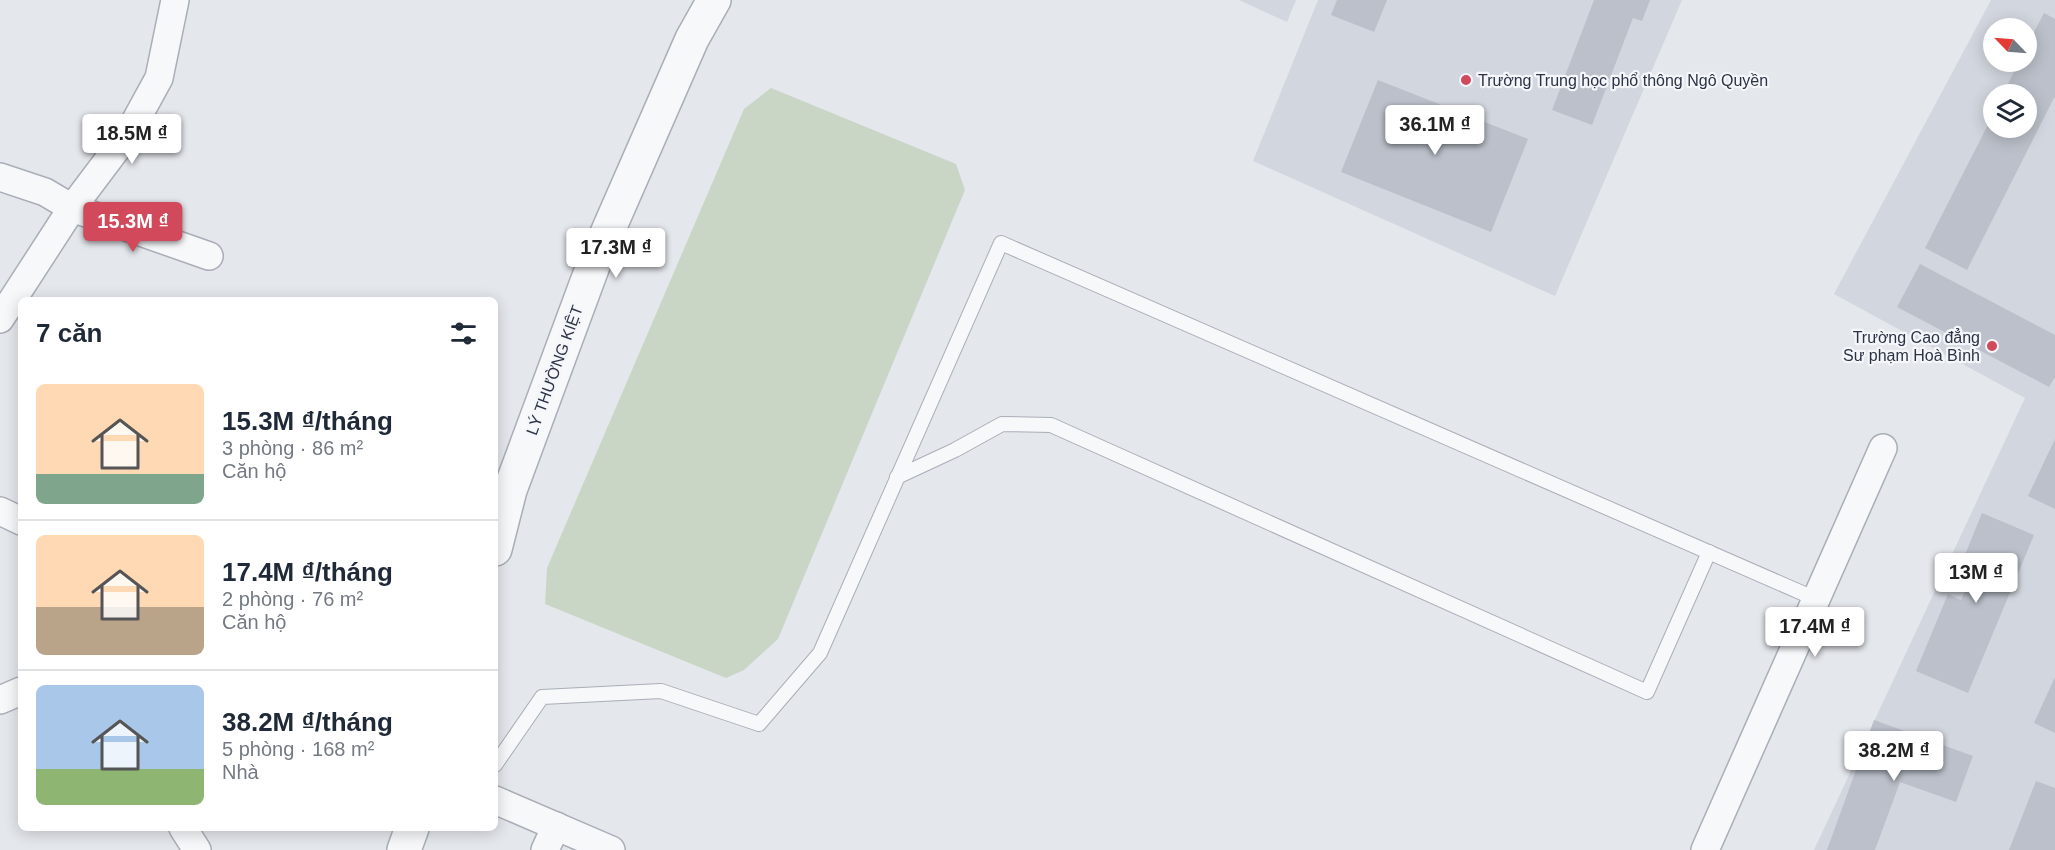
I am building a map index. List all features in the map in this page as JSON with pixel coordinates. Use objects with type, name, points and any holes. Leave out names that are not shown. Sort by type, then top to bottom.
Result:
[{"type":"street","points":[[0,319],[72,208],[130,132],[159,78],[175,0]]},
{"type":"street","name":"LÝ THƯỜNG KIỆT","points":[[498,525],[502,493],[594,263],[692,39],[714,0]]},
{"type":"street","points":[[0,177],[45,192],[72,208],[209,256]]},
{"type":"street","points":[[1705,850],[1882,448]]},
{"type":"street","points":[[0,512],[18,520]]},
{"type":"street","points":[[0,700],[18,692]]},
{"type":"street","points":[[498,802],[551,838],[611,850]]},
{"type":"street","points":[[185,831],[197,850]]},
{"type":"street","points":[[404,850],[411,831]]},
{"type":"lane","points":[[498,761],[542,697],[661,691],[759,724],[819,653],[1001,243],[1816,599]]},
{"type":"lane","points":[[897,477],[1002,424],[1051,425],[1647,692],[1709,552]]},
{"type":"shaded area","points":[[1239,0],[1296,0],[1287,22]]},
{"type":"shaded area","name":"Trường Trung học phổ thông Ngô Quyền","points":[[1318,0],[1682,0],[1555,296],[1253,161]]},
{"type":"shaded area","name":"Trường Cao đẳng Sư phạm Hoà Bình","points":[[1991,0],[2055,0],[2055,850],[1814,850],[2025,398],[1834,294]]},
{"type":"green space","points":[[771,88],[956,164],[965,190],[778,639],[744,670],[726,678],[545,604],[547,568],[744,109]]},
{"type":"building","points":[[1337,0],[1387,0],[1374,32],[1331,15]]},
{"type":"building","points":[[1594,0],[1650,0],[1642,21],[1633,18],[1592,125],[1552,110]]},
{"type":"building","points":[[2044,13],[2055,19],[2055,96],[2037,132],[2037,84],[2008,84],[2014,72],[2037,72],[2037,26]]},
{"type":"building","points":[[1378,80],[1528,139],[1491,232],[1341,172]]},
{"type":"building","points":[[1983,135],[1983,138],[2034,138],[1967,270],[1925,248]]},
{"type":"building","points":[[1920,264],[2055,335],[2055,377],[2049,387],[1897,307]]},
{"type":"building","points":[[2055,439],[2055,509],[2028,496]]},
{"type":"building","points":[[1982,513],[2034,535],[1968,693],[1916,671],[1948,594],[1961,600],[1973,572],[1960,567]]},
{"type":"building","points":[[2055,677],[2055,733],[2034,723]]},
{"type":"building","points":[[1874,720],[1973,756],[1956,802],[1900,782],[1875,850],[1827,850]]},
{"type":"building","points":[[2036,781],[2055,788],[2055,850],[2009,850]]},
{"type":"place","name":"Trường Trung học phổ thông Ngô Quyền","points":[[1466,80]]},
{"type":"place","name":"Trường Cao đẳng Sư phạm Hoà Bình","points":[[1992,346]]}]
